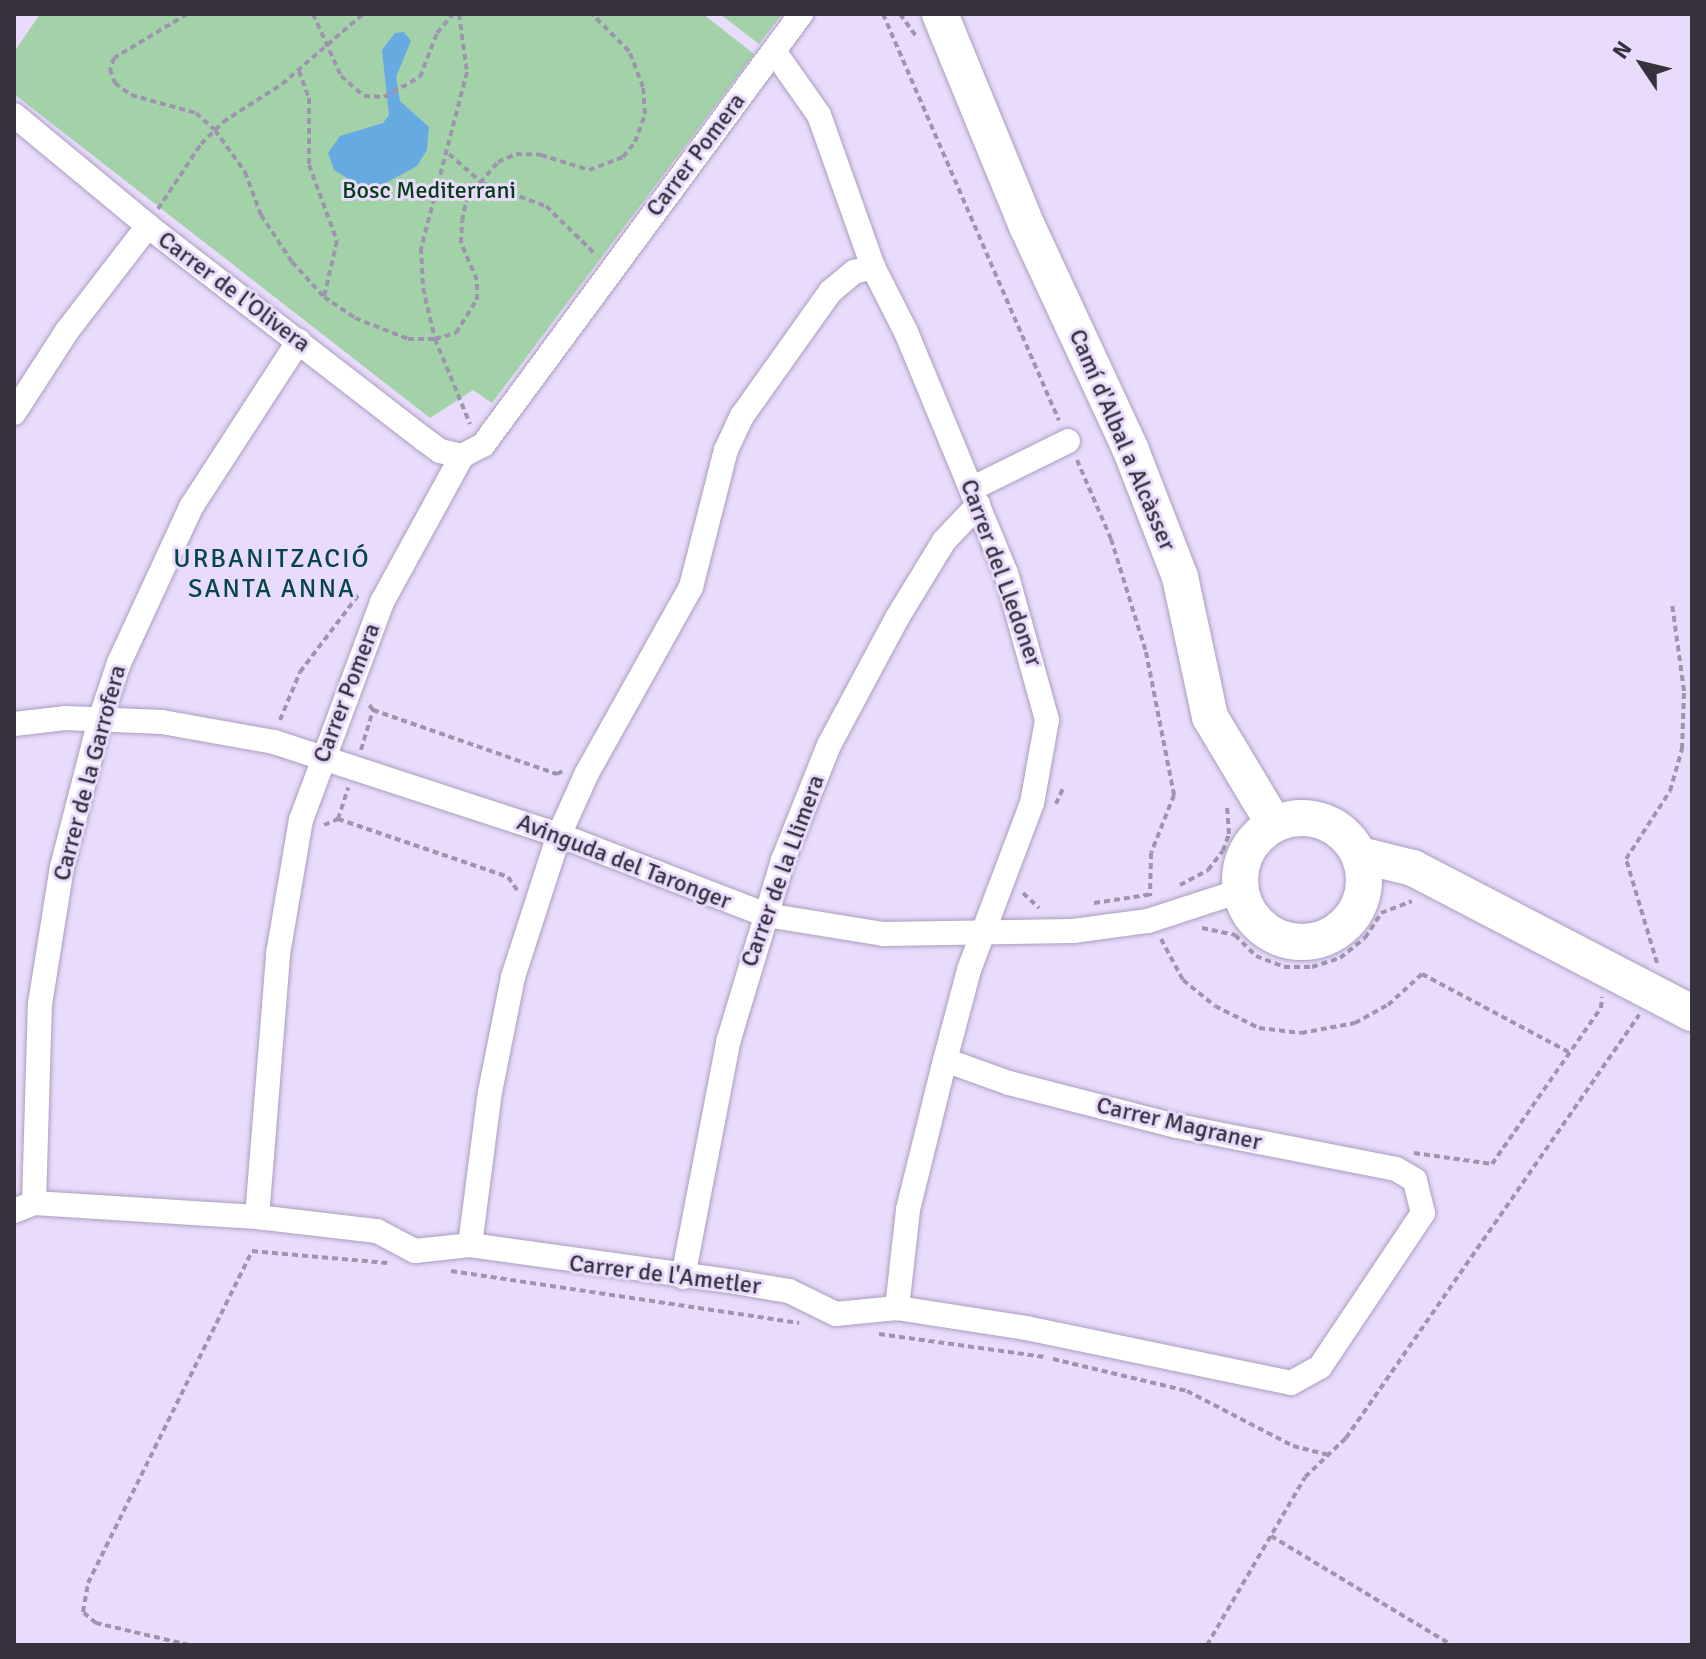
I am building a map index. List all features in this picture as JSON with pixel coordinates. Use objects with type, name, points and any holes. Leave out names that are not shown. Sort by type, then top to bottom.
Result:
[{"type":"street","name":"Carrer Pomera","points":[[257,1217],[278,954],[301,820],[322,756],[382,602],[462,456],[483,445],[801,14]]},
{"type":"street","name":"Camí d'Albal a Alcàsser","points":[[940,14],[934,39],[1130,448],[1180,577],[1210,717],[1274,824]]},
{"type":"street","name":"Carrer del Lledoner","points":[[774,51],[819,115],[873,267],[975,497],[1034,659],[1047,720],[1032,803],[984,936],[945,1060],[908,1210],[897,1308]]},
{"type":"street","name":"Carrer de l'Olivera","points":[[14,115],[152,219],[299,341],[440,451],[462,456]]},
{"type":"street","points":[[14,413],[67,331],[152,219]]},
{"type":"street","points":[[470,1245],[490,1092],[513,977],[559,835],[587,773],[691,587],[726,450],[742,416],[830,292],[854,272],[873,267]]},
{"type":"street","name":"Carrer de la Garrofera","points":[[24,1207],[40,1004],[62,867],[100,720],[119,663],[191,507],[299,341]]},
{"type":"street","points":[[975,497],[1068,441]]},
{"type":"street","name":"Carrer de la Llimera","points":[[683,1277],[729,1039],[766,915],[829,745],[944,541],[975,497]]},
{"type":"street","name":"Avinguda del Taronger","points":[[14,724],[100,720],[162,722],[322,756],[559,835],[766,915],[883,934],[984,936],[1158,930],[1240,891]]},
{"type":"street","points":[[1437,892],[1413,868],[1360,855],[1333,825],[1293,818],[1274,824],[1246,852],[1240,891],[1260,927],[1297,943],[1337,932],[1362,900],[1404,885],[1437,892],[1692,1013]]},
{"type":"street","points":[[1360,855],[1362,900]]},
{"type":"street","name":"Carrer Magraner","points":[[945,1060],[1009,1083],[1176,1126],[1406,1175]]},
{"type":"street","name":"Carrer de l'Ametler","points":[[24,1207],[257,1217],[377,1231],[415,1251],[470,1245],[789,1291],[836,1314],[897,1308],[1026,1328],[1291,1383],[1311,1376],[1418,1224],[1424,1202],[1406,1175]]},
{"type":"path","points":[[187,14],[114,58],[110,69],[115,83],[131,95],[196,113],[215,130],[245,172],[261,215],[292,262],[324,297],[355,318],[408,339],[435,339],[456,333],[477,300],[477,280],[461,243],[467,198],[498,162],[516,154],[589,170],[610,165],[635,142],[645,114],[643,87],[629,51],[592,14]]},
{"type":"path","points":[[313,14],[325,49],[341,76],[364,96],[384,97],[403,91],[420,77],[437,33],[456,14]]},
{"type":"path","points":[[152,219],[215,130],[299,71],[363,14]]},
{"type":"path","points":[[456,14],[467,72],[449,154],[421,248],[423,288],[435,339],[473,434]]},
{"type":"path","points":[[883,14],[1111,539],[1146,652],[1174,795],[1151,853],[1150,895],[1158,930],[1183,980],[1215,1006],[1259,1028],[1301,1033],[1355,1023],[1388,1005],[1422,974],[1569,1052]]},
{"type":"path","points":[[900,14],[934,39]]},
{"type":"path","points":[[299,71],[309,98],[309,165],[337,241],[324,297]]},
{"type":"path","points":[[449,154],[482,183],[546,206],[577,231],[602,263]]},
{"type":"path","points":[[279,723],[300,672],[366,585]]},
{"type":"path","points":[[1207,1645],[1305,1477],[1346,1438],[1654,993],[1657,959],[1626,859],[1670,791],[1682,749],[1684,691],[1672,603]]},
{"type":"path","points":[[361,694],[373,710],[557,774],[573,767]]},
{"type":"path","points":[[338,819],[373,710]]},
{"type":"path","points":[[1053,810],[1063,788]]},
{"type":"path","points":[[1172,888],[1208,870],[1223,851],[1229,834],[1225,797]]},
{"type":"path","points":[[317,828],[338,819],[508,877],[520,895]]},
{"type":"path","points":[[1021,891],[1044,911]]},
{"type":"path","points":[[1089,904],[1161,891]]},
{"type":"path","points":[[1196,928],[1221,928],[1256,956],[1284,967],[1312,967],[1340,958],[1365,938],[1381,913],[1437,892]]},
{"type":"path","points":[[1406,1175],[1399,1151],[1492,1164],[1601,1008],[1602,996],[1589,988]]},
{"type":"path","points":[[189,1645],[96,1623],[83,1612],[88,1583],[252,1251],[391,1263]]},
{"type":"path","points":[[435,1268],[814,1325]]},
{"type":"path","points":[[876,1334],[1045,1357],[1187,1391],[1293,1446],[1328,1455]]},
{"type":"path","points":[[1271,1536],[1452,1645]]},
{"type":"green space","name":"Bosc Mediterrani","points":[[40,14],[703,14],[754,54],[492,403],[473,390],[430,418],[14,94],[14,52]]},
{"type":"green space","points":[[720,14],[782,14],[759,44]]},
{"type":"water","points":[[404,32],[411,41],[396,77],[400,101],[429,127],[427,150],[417,166],[382,185],[359,185],[334,170],[328,153],[340,136],[383,123],[389,115],[382,50],[395,33]]},
{"type":"district","name":"URBANITZACIÓ SANTA ANNA","points":[[272,575]]}]
